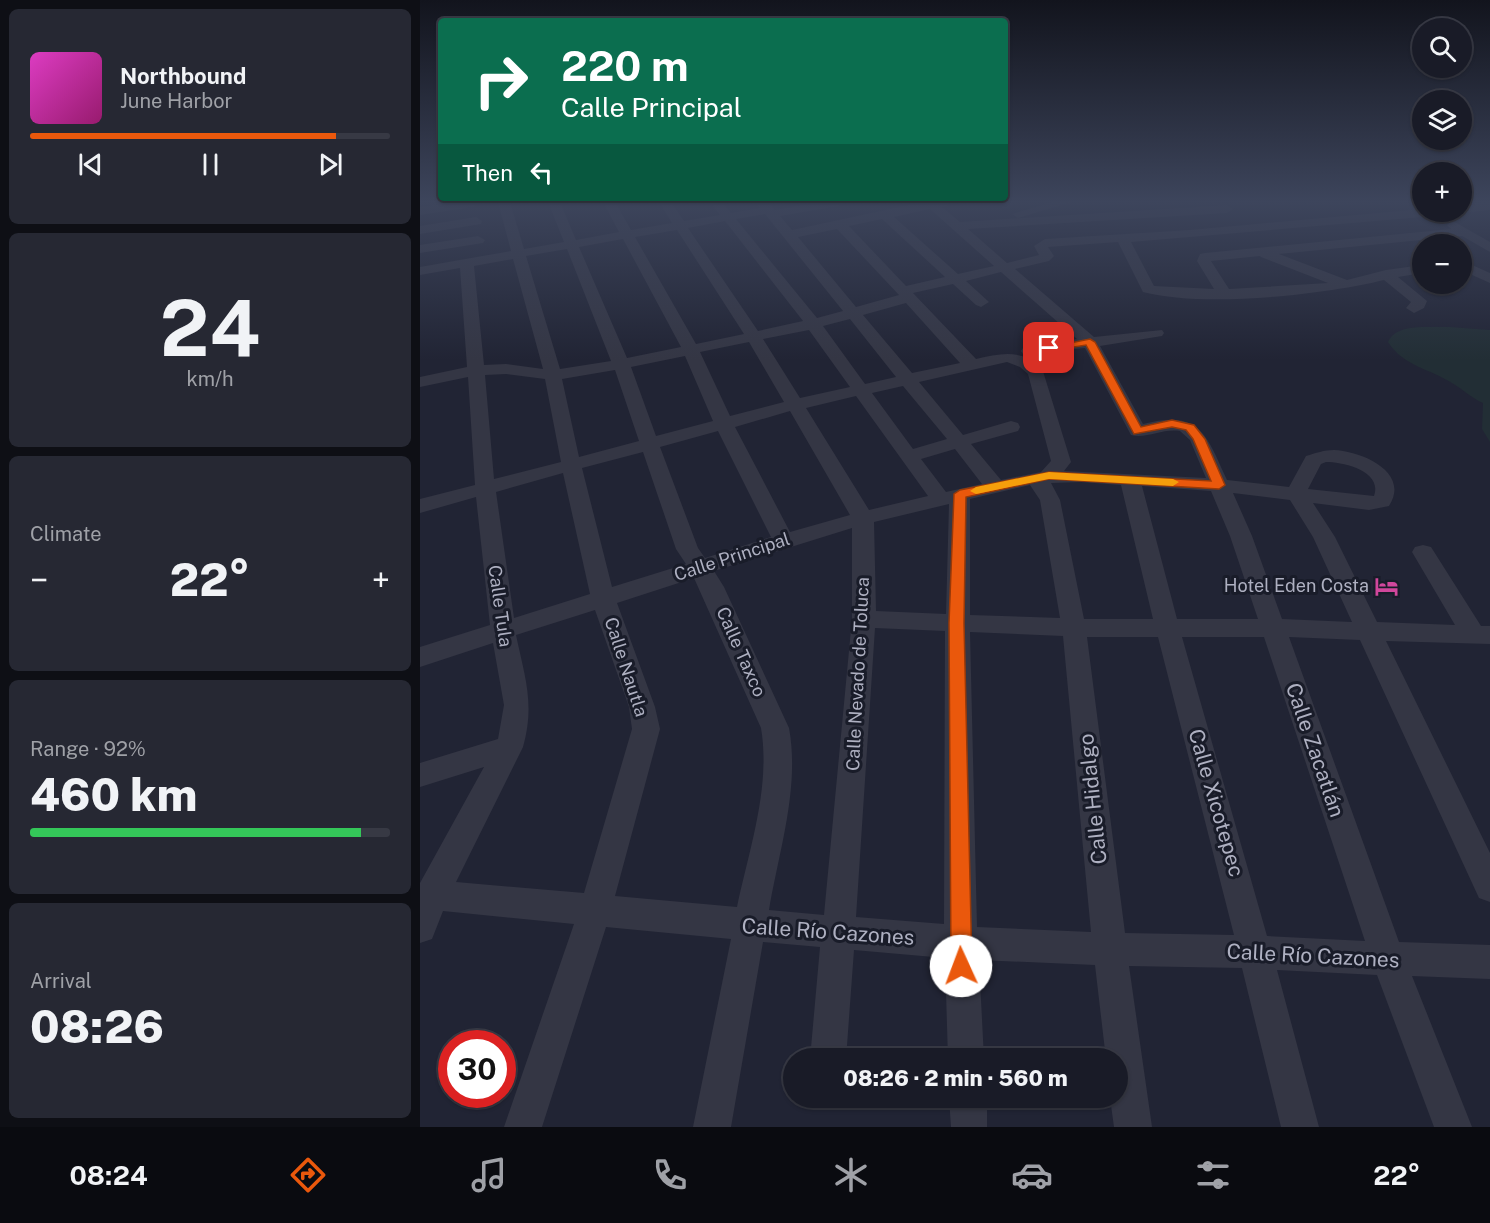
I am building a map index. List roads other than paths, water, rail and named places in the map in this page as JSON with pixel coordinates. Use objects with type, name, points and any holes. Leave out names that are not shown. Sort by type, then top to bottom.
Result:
[{"type":"street","points":[[420,271],[511,255]]},
{"type":"street","name":"Calle Nautla","points":[[520,255],[553,375],[571,464],[603,598],[642,707],[646,729],[643,747],[595,910],[523,1127]]},
{"type":"street","name":"Calle Taxco","points":[[576,255],[621,364],[687,549],[712,587],[775,728],[779,751],[778,776],[712,1127]]},
{"type":"street","points":[[638,255],[691,350],[724,424],[784,541]]},
{"type":"street","points":[[701,255],[754,337],[863,518]]},
{"type":"street","points":[[758,255],[862,389],[909,456],[950,497],[957,623],[960,942],[965,1048]]},
{"type":"street","points":[[805,255],[995,486]]},
{"type":"street","points":[[420,506],[793,405],[971,364],[869,255]]},
{"type":"street","points":[[930,255],[981,302]]},
{"type":"street","points":[[991,255],[1090,342]]},
{"type":"street","points":[[420,382],[476,370],[506,369],[553,375],[691,350],[854,314],[957,278],[1044,258],[1046,255]]},
{"type":"street","points":[[1131,255],[1148,289],[1153,292],[1225,294],[1346,285],[1386,274],[1412,270]]},
{"type":"street","points":[[1225,294],[1204,261],[1205,257],[1227,255]]},
{"type":"street","points":[[1269,255],[1346,285]]},
{"type":"street","name":"Calle Tula","points":[[420,927],[427,897],[509,747],[516,723],[517,705],[503,629],[485,488],[467,262]]},
{"type":"street","points":[[1472,270],[1490,279]]},
{"type":"street","points":[[1386,274],[1419,302],[1419,305],[1414,308]]},
{"type":"street","points":[[1029,351],[1156,333]]},
{"type":"street","name":"Calle Zacatlán","points":[[1090,342],[1138,431],[1172,423],[1190,427],[1199,439],[1241,536],[1389,960],[1454,1127]]},
{"type":"street","name":"Calle Hidalgo","points":[[971,364],[1008,357],[1026,363],[1036,372],[1050,500],[1074,628],[1110,950],[1133,1127]]},
{"type":"street","points":[[909,456],[1011,427]]},
{"type":"street","name":"Calle Principal","points":[[420,657],[784,541],[863,518],[1048,472],[1219,485],[1369,502],[1382,501],[1387,494],[1386,485],[1381,476],[1356,460],[1329,453],[1313,460],[1296,493]]},
{"type":"street","name":"Calle Xicotepec","points":[[1130,480],[1166,627],[1257,952],[1300,1127]]},
{"type":"street","points":[[1296,493],[1324,537],[1490,887]]},
{"type":"street","name":"Calle Nevado de Toluca","points":[[829,1048],[864,619],[863,518]]},
{"type":"street","points":[[1423,552],[1482,635]]},
{"type":"street","points":[[864,619],[1074,628],[1273,628],[1482,635]]},
{"type":"street","points":[[420,775],[509,747]]},
{"type":"street","name":"Calle Río Cazones","points":[[427,897],[595,910],[749,926],[960,942],[1110,950],[1257,952],[1389,960],[1490,962]]},
{"type":"place","name":"Hotel Eden Costa","points":[[1387,586]]}]
